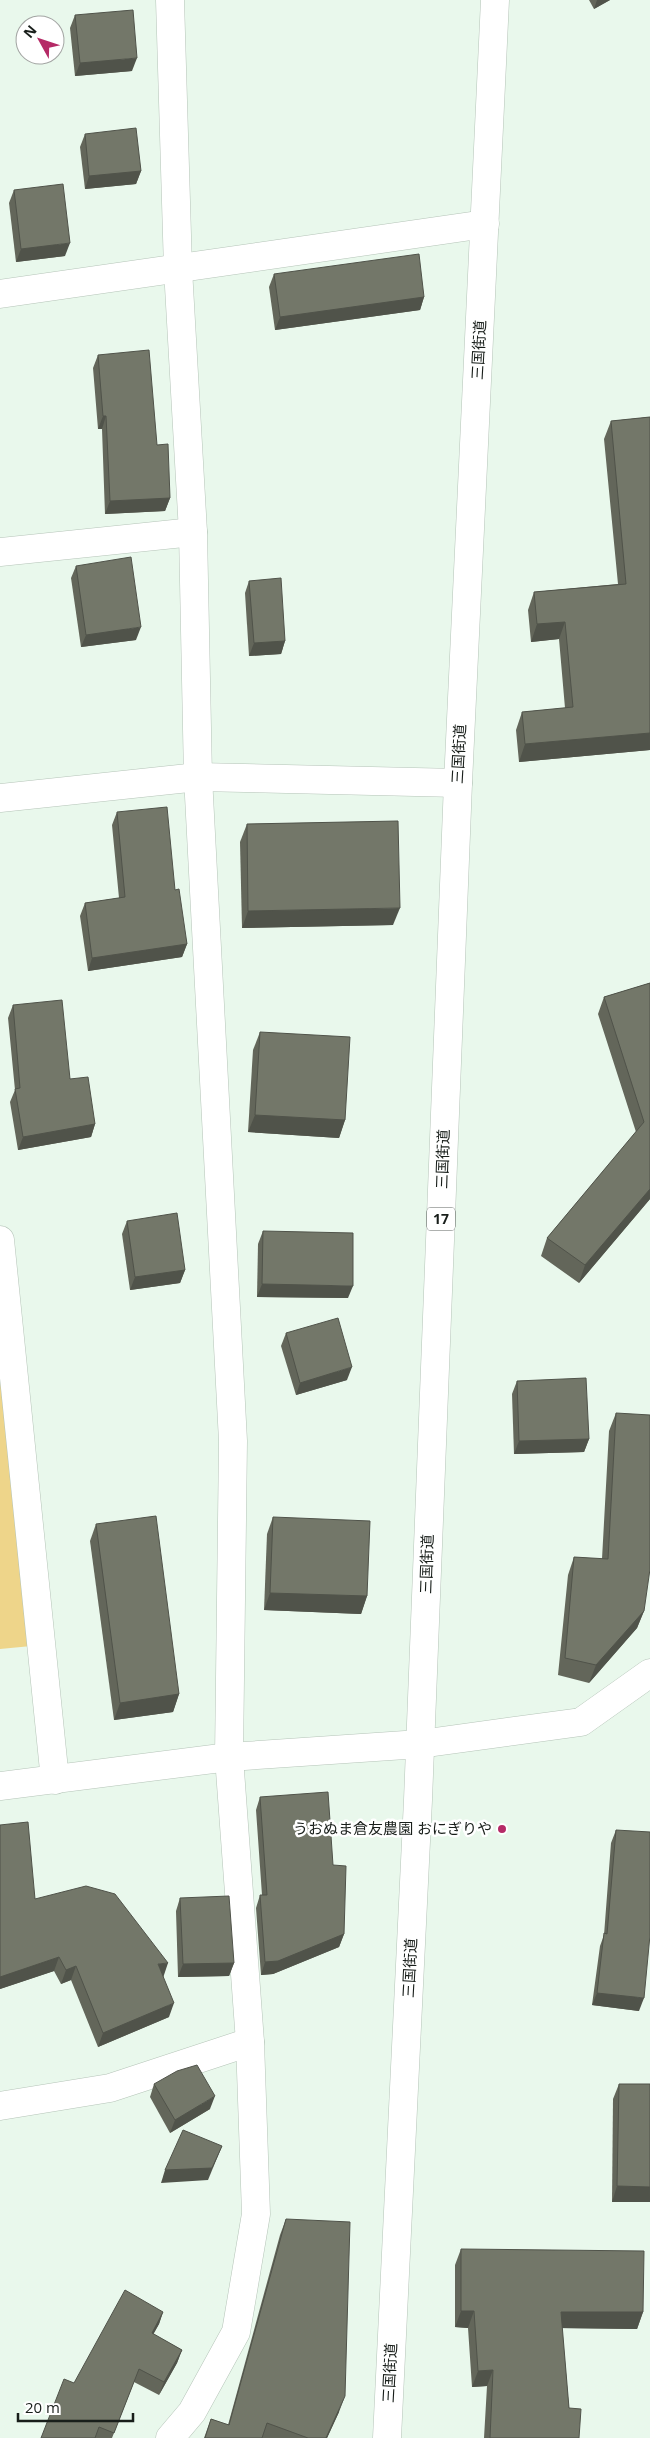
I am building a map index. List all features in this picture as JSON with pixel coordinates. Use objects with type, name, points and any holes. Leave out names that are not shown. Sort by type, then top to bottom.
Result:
[{"type":"main road","points":[[170,0],[178,269],[193,532],[198,777],[233,1441],[230,1757],[250,2042],[256,2214],[236,2332],[192,2412],[170,2438]]},
{"type":"main road","name":"三国街道","points":[[387,2438],[420,1744],[458,783],[495,0]]},
{"type":"main road","points":[[0,294],[484,224]]},
{"type":"main road","points":[[0,552],[193,532]]},
{"type":"main road","points":[[0,798],[198,777],[458,783]]},
{"type":"main road","points":[[0,1240],[55,1780]]},
{"type":"main road","points":[[0,1786],[230,1757],[420,1744],[581,1722],[650,1673]]},
{"type":"main road","points":[[0,2106],[110,2088],[250,2042]]},
{"type":"shaded area","points":[[0,1240],[42,1645],[0,1649]]},
{"type":"building","points":[[133,10],[137,58],[80,63],[75,15]]},
{"type":"building","points":[[136,128],[141,171],[89,176],[85,134]]},
{"type":"building","points":[[63,184],[70,243],[21,249],[14,190]]},
{"type":"building","points":[[419,254],[424,297],[280,317],[274,274]]},
{"type":"building","points":[[149,350],[157,445],[168,444],[170,498],[110,501],[106,416],[103,416],[98,355]]},
{"type":"building","points":[[650,417],[650,733],[525,744],[522,712],[573,707],[565,622],[537,624],[534,592],[626,584],[611,421]]},
{"type":"building","points":[[131,557],[141,627],[86,635],[76,566]]},
{"type":"building","points":[[281,578],[285,641],[254,643],[249,581]]},
{"type":"building","points":[[167,807],[175,890],[179,889],[187,944],[92,958],[85,903],[125,897],[117,812]]},
{"type":"building","points":[[398,821],[400,908],[248,911],[247,824]]},
{"type":"building","points":[[650,983],[650,1189],[585,1265],[547,1238],[644,1122],[604,997]]},
{"type":"building","points":[[62,1000],[70,1079],[88,1077],[95,1124],[23,1137],[15,1089],[20,1088],[13,1005]]},
{"type":"building","points":[[260,1032],[350,1037],[345,1120],[255,1115]]},
{"type":"building","points":[[177,1213],[185,1270],[135,1277],[127,1221]]},
{"type":"building","points":[[263,1231],[353,1233],[353,1286],[262,1284]]},
{"type":"building","points":[[338,1318],[352,1367],[300,1383],[286,1333]]},
{"type":"building","points":[[586,1378],[589,1439],[519,1441],[517,1381]]},
{"type":"building","points":[[616,1413],[650,1415],[650,1569],[644,1611],[596,1665],[565,1658],[574,1557],[608,1559]]},
{"type":"building","points":[[156,1516],[179,1694],[120,1703],[96,1524]]},
{"type":"building","points":[[273,1517],[370,1521],[367,1596],[270,1593]]},
{"type":"building","points":[[328,1792],[333,1865],[346,1866],[344,1934],[278,1961],[265,1962],[260,1895],[267,1895],[260,1797]]},
{"type":"building","points":[[28,1822],[35,1899],[86,1886],[115,1894],[168,1963],[158,1964],[174,2003],[103,2033],[76,1966],[66,1970],[59,1957],[0,1977],[0,1825]]},
{"type":"building","points":[[616,1830],[650,1832],[650,1935],[644,1998],[597,1993],[604,1933],[607,1934]]},
{"type":"building","points":[[229,1896],[234,1963],[183,1964],[180,1898]]},
{"type":"building","points":[[197,2065],[215,2096],[175,2120],[154,2084],[177,2071]]},
{"type":"building","points":[[619,2084],[650,2084],[650,2187],[617,2186]]},
{"type":"building","points":[[183,2130],[222,2146],[212,2168],[165,2170]]},
{"type":"building","points":[[286,2219],[350,2222],[345,2396],[326,2438],[308,2438],[267,2423],[262,2438],[205,2438],[211,2419],[229,2425]]},
{"type":"building","points":[[461,2249],[644,2251],[643,2312],[561,2312],[569,2408],[581,2409],[579,2438],[490,2438],[493,2370],[478,2371],[474,2311],[461,2311]]},
{"type":"building","points":[[125,2290],[163,2312],[152,2333],[182,2350],[164,2382],[139,2369],[114,2433],[99,2427],[95,2438],[41,2438],[64,2379],[74,2383]]},
{"type":"place","name":"うおぬま倉友農園 おにぎりや","points":[[502,1829]]}]
